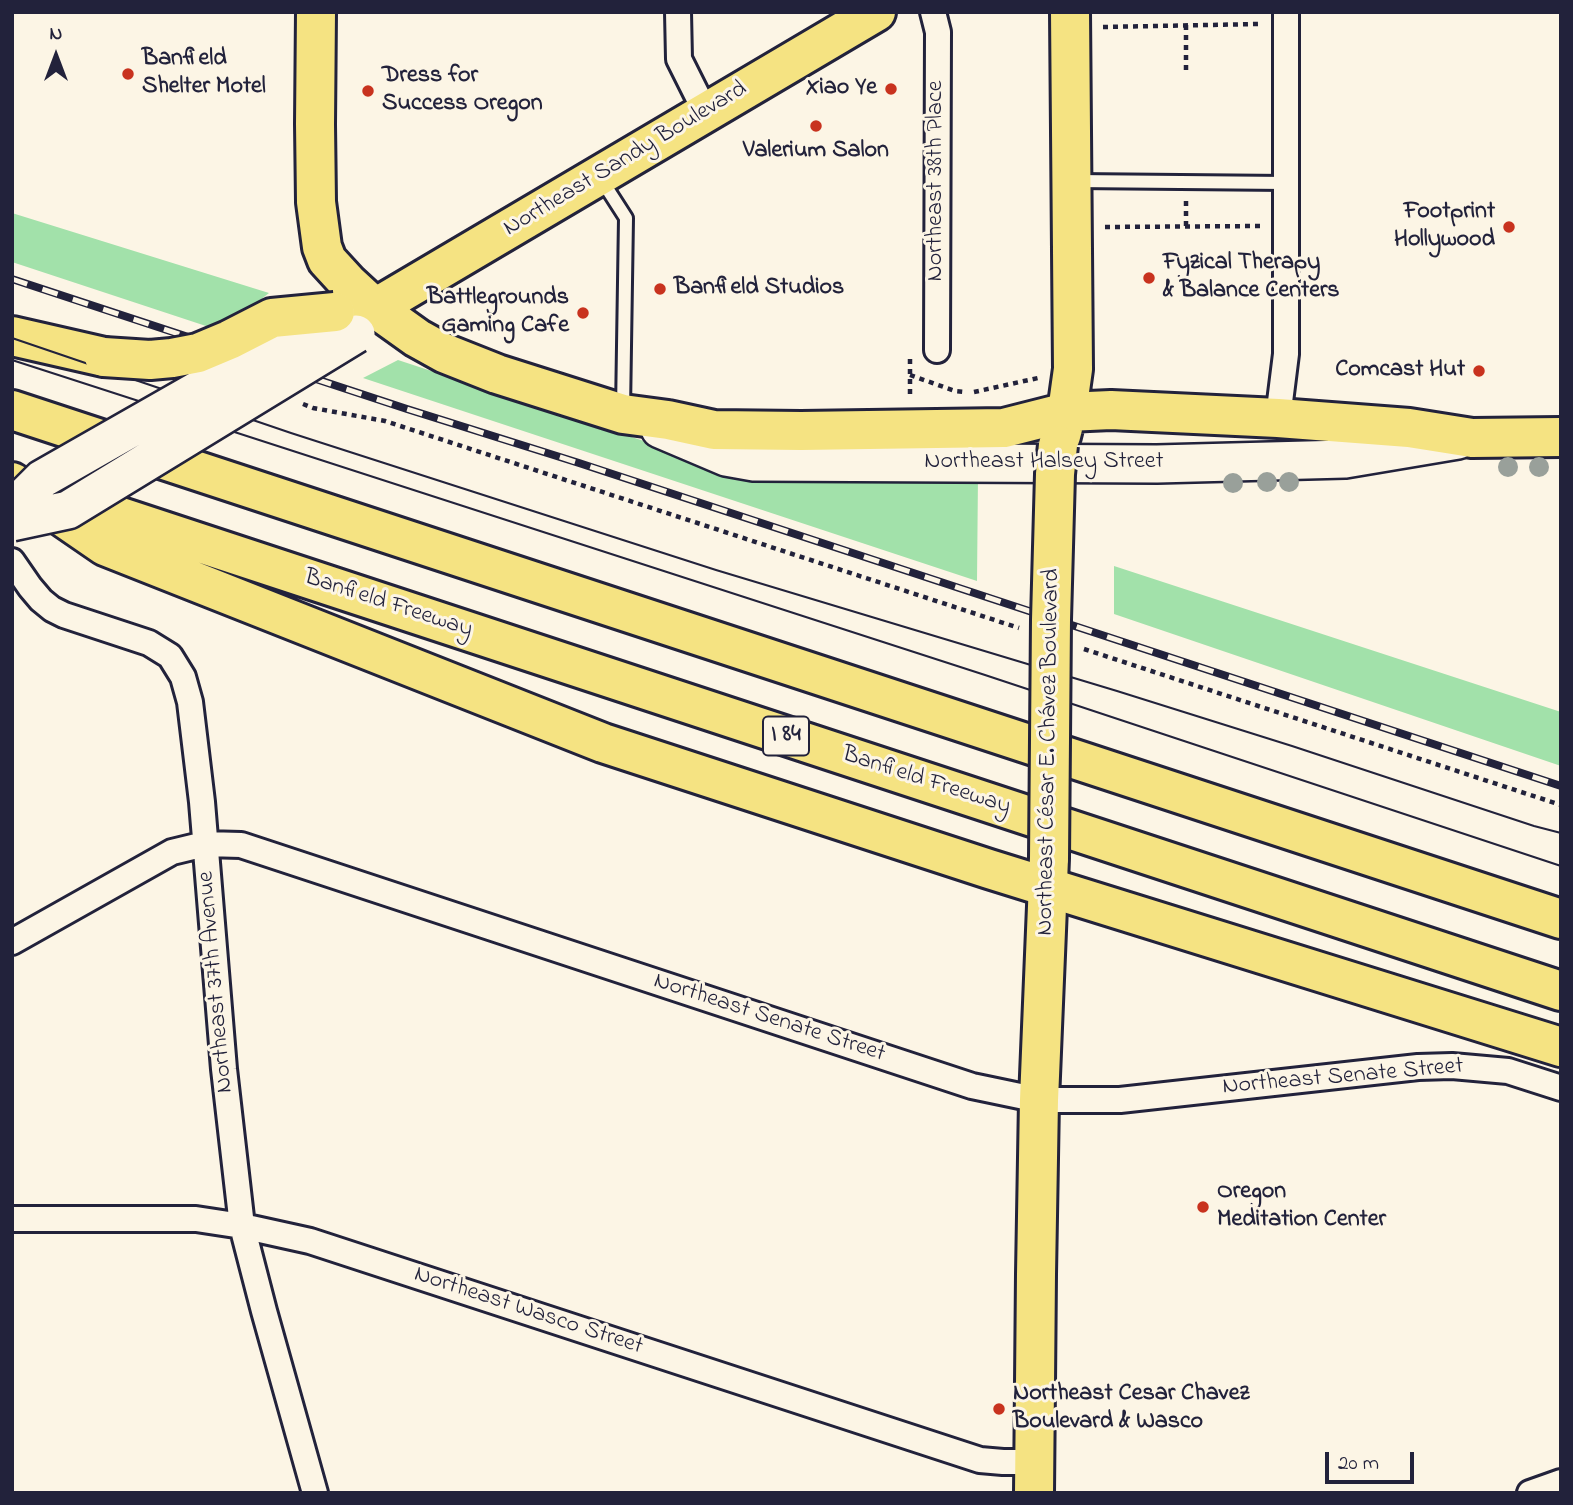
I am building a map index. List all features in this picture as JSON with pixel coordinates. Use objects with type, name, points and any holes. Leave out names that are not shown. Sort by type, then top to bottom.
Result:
[{"type":"main road","points":[[12,336],[104,357],[150,360],[198,353],[272,318],[355,318],[322,247],[316,202],[316,12]]},
{"type":"main road","name":"Northeast Sandy Boulevard","points":[[12,509],[42,479],[355,318],[876,12]]},
{"type":"main road","name":"Northeast César E. Chávez Boulevard","points":[[1034,1477],[1039,1100],[1047,944],[1055,474],[1073,369],[1070,12]]},
{"type":"main road","name":"Northeast Sandy Boulevard","points":[[12,522],[68,510],[355,318]]},
{"type":"main road","name":"Northeast Halsey Street","points":[[355,318],[417,338],[443,353],[497,374],[623,414],[726,457],[754,462],[1157,464],[1331,459],[1472,438],[1561,437]]},
{"type":"main road","points":[[12,410],[1561,919]]},
{"type":"main road","name":"Northeast Halsey Street","points":[[623,414],[714,430],[801,431],[1063,428],[1111,410],[1409,428],[1472,438]]},
{"type":"main road","points":[[12,482],[105,546],[603,743],[712,780],[1048,873],[1561,1047]]},
{"type":"main road","name":"Banfield Freeway","points":[[12,482],[1561,991]]},
{"type":"street","points":[[678,12],[679,59],[706,113]]},
{"type":"street","name":"Northeast 38th Place","points":[[933,12],[938,32],[937,350]]},
{"type":"street","points":[[1278,418],[1286,354],[1286,18]]},
{"type":"street","name":"Northeast 37th Avenue","points":[[12,561],[30,587],[52,609],[149,643],[170,656],[183,677],[190,702],[224,1069],[242,1226],[315,1493]]},
{"type":"street","name":"Northeast Senate Street","points":[[12,942],[172,852],[205,844],[241,845],[972,1086],[1039,1100],[1120,1100],[1418,1067],[1452,1066],[1508,1071],[1561,1088]]},
{"type":"street","name":"Northeast Wasco Street","points":[[12,1219],[196,1219],[310,1241],[980,1460],[1003,1462],[1034,1477]]},
{"type":"street","points":[[1530,1493],[1561,1482]]},
{"type":"lane","points":[[599,176],[626,218],[623,414]]},
{"type":"lane","points":[[1071,181],[1286,183]]},
{"type":"path","points":[[1124,27],[1286,18]]},
{"type":"path","points":[[1186,25],[1186,74]]},
{"type":"path","points":[[1072,227],[1286,226]]},
{"type":"path","points":[[910,375],[955,391],[975,392],[1044,376]]},
{"type":"path","points":[[300,403],[313,408],[385,421],[1027,630]]},
{"type":"path","points":[[1079,648],[1561,804]]},
{"type":"green space","points":[[12,213],[269,293],[250,308],[212,328],[12,262]]},
{"type":"green space","points":[[398,360],[744,474],[978,475],[977,581],[363,378]]},
{"type":"green space","points":[[1114,566],[1561,712],[1561,766],[1114,614]]},
{"type":"tram line","points":[[12,338],[291,433],[716,570],[1117,691],[1561,833]]},
{"type":"tram line","points":[[12,360],[985,675],[1561,866]]},
{"type":"railway","points":[[12,279],[1561,786]]},
{"type":"place","name":"Banfield Shelter Motel","points":[[128,74]]},
{"type":"place","name":"Xiao Ye","points":[[891,89]]},
{"type":"place","name":"Dress for Success Oregon","points":[[368,91]]},
{"type":"place","name":"Valerium Salon","points":[[816,126]]},
{"type":"place","name":"Footprint Hollywood","points":[[1509,227]]},
{"type":"place","name":"Fyzical Therapy & Balance Centers","points":[[1149,278]]},
{"type":"place","name":"Banfield Studios","points":[[660,289]]},
{"type":"place","name":"Battlegrounds Gaming Cafe","points":[[583,313]]},
{"type":"place","name":"Comcast Hut","points":[[1479,371]]},
{"type":"place","name":"Oregon Meditation Center","points":[[1203,1207]]},
{"type":"place","name":"Northeast Cesar Chavez Boulevard & Wasco","points":[[999,1409]]}]
